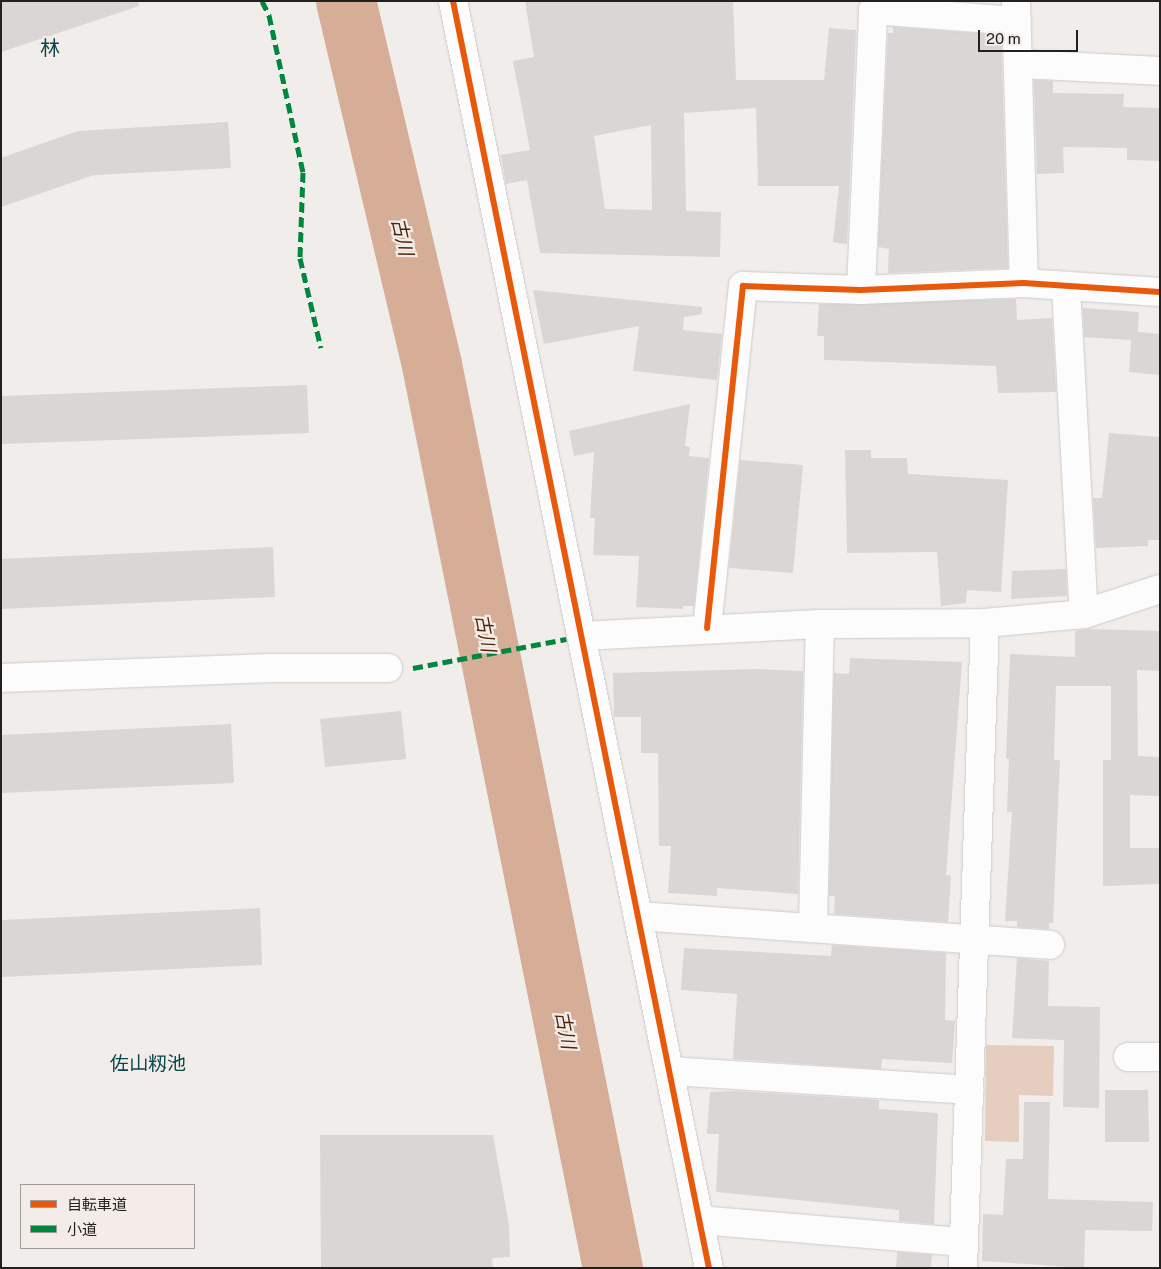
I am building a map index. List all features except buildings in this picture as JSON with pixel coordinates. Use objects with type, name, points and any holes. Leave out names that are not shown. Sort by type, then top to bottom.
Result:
[{"type":"street","points":[[453,1],[709,1268]]},
{"type":"street","points":[[861,290],[874,10],[1016,11],[1024,283]]},
{"type":"street","points":[[1018,64],[1160,71]]},
{"type":"street","points":[[707,628],[742,286],[861,290],[1024,283],[1160,292]]},
{"type":"street","points":[[1066,286],[1084,614]]},
{"type":"street","points":[[582,636],[707,628],[820,624],[985,623],[1084,614],[1160,589]]},
{"type":"street","points":[[700,1220],[964,1255],[985,623]]},
{"type":"street","points":[[813,927],[820,624]]},
{"type":"street","points":[[1,678],[271,668],[388,668]]},
{"type":"street","points":[[638,916],[813,927],[974,942],[1050,945]]},
{"type":"street","points":[[1128,1057],[1160,1057]]},
{"type":"street","points":[[670,1071],[969,1090]]},
{"type":"shaded area","points":[[986,1045],[1054,1046],[1053,1096],[1019,1095],[1019,1142],[985,1141]]},
{"type":"waterway","name":"古川","points":[[346,1],[432,365],[613,1268]]},
{"type":"marked path","points":[[262,1],[269,15],[303,172],[300,258],[321,348]]},
{"type":"marked path","points":[[413,668],[566,639]]},
{"type":"cycle path","points":[[453,1],[709,1268]]},
{"type":"cycle path","points":[[707,628],[743,286],[861,290],[1024,283],[1160,292]]},
{"type":"district","name":"林","points":[[50,48]]},
{"type":"district","name":"佐山籾池","points":[[148,1064]]}]
